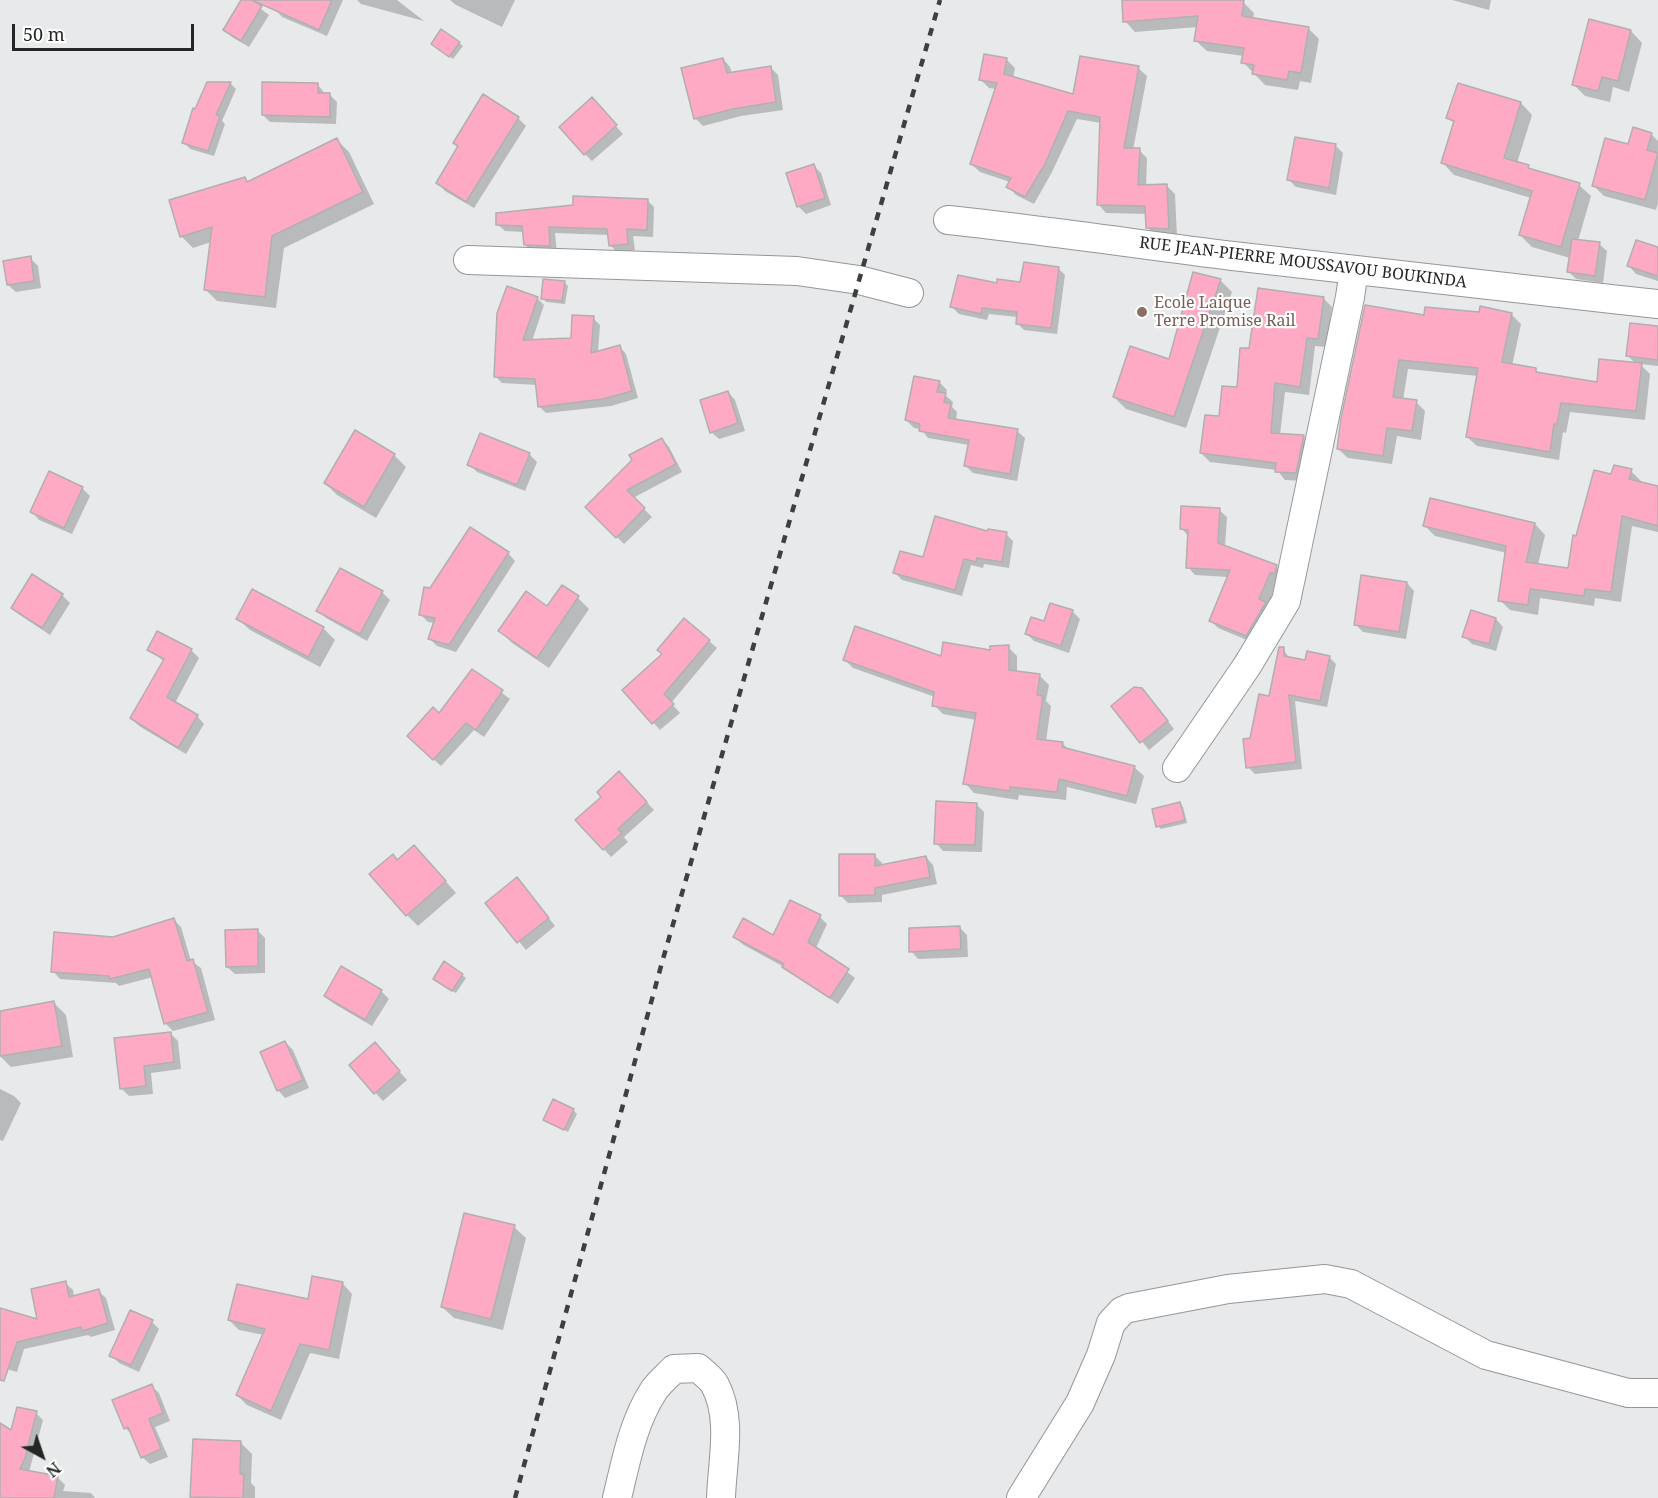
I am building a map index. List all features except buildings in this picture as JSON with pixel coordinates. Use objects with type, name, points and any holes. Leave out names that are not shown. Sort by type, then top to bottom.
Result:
[{"type":"street","name":"RUE JEAN-PIERRE MOUSSAVOU BOUKINDA","points":[[948,220],[1536,292],[1658,304]]},
{"type":"street","points":[[468,260],[797,271],[859,280],[909,293]]},
{"type":"street","points":[[1177,768],[1247,666],[1286,601],[1354,270]]},
{"type":"street","points":[[1021,1498],[1080,1402],[1101,1356],[1111,1323],[1117,1316],[1129,1308],[1228,1289],[1325,1279],[1351,1284],[1486,1355],[1628,1393],[1658,1393]]},
{"type":"street","points":[[617,1498],[630,1446],[642,1412],[656,1388],[674,1369],[698,1368],[714,1383],[723,1405],[725,1432],[721,1498]]},
{"type":"railway","points":[[515,1498],[663,959],[940,0]]},
{"type":"place","name":"Ecole Laique Terre Promise Rail","points":[[1142,312]]}]
